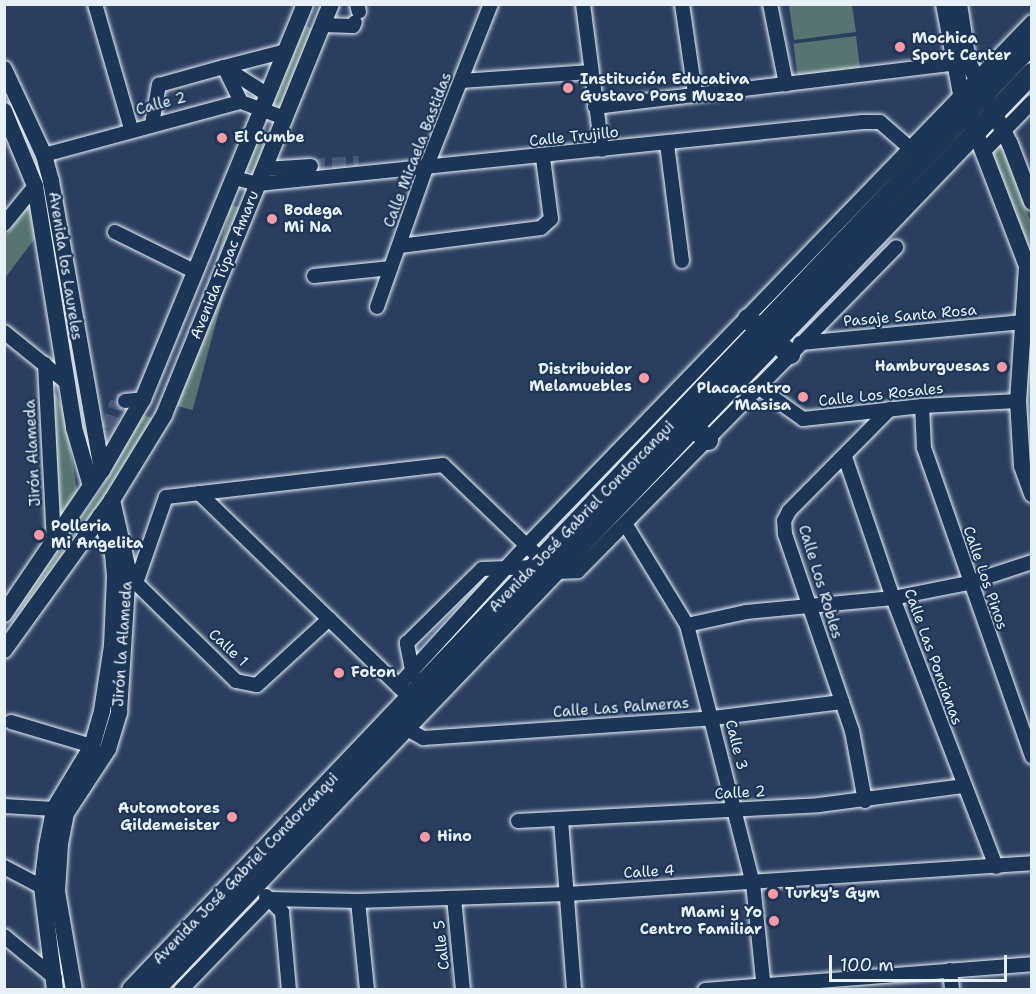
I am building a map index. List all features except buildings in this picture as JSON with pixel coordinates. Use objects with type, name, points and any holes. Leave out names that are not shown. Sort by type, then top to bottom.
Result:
[{"type":"highway","name":"Avenida José Gabriel Condorcanqui","points":[[543,566],[700,434],[774,337],[778,299],[964,103],[1032,44]]},
{"type":"highway","name":"Avenida José Gabriel Condorcanqui","points":[[255,886],[411,696],[774,337],[1032,73]]},
{"type":"highway","name":"Avenida José Gabriel Condorcanqui","points":[[132,990],[234,894],[255,886],[405,728],[411,696]]},
{"type":"highway","name":"Avenida José Gabriel Condorcanqui","points":[[154,990],[234,894]]},
{"type":"main road","name":"Avenida Túpac Amaru","points":[[4,650],[112,500],[165,415],[331,4]]},
{"type":"main road","points":[[944,4],[960,63],[980,87],[994,112],[1032,202]]},
{"type":"main road","points":[[959,4],[960,63],[964,103],[1028,266],[1018,401],[1022,466],[1032,494]]},
{"type":"main road","name":"Avenida Túpac Amaru","points":[[5,612],[102,470],[113,443],[143,399],[303,11]]},
{"type":"main road","points":[[303,11],[323,25]]},
{"type":"main road","name":"Avenida los Laureles","points":[[4,69],[44,155],[102,470]]},
{"type":"main road","name":"Avenida los Laureles","points":[[4,111],[35,186],[74,428],[91,486]]},
{"type":"main road","points":[[143,399],[165,415]]},
{"type":"main road","name":"Jirón la Alameda","points":[[74,990],[57,892],[60,844],[66,813],[108,749],[118,712],[132,584],[112,500]]},
{"type":"main road","name":"Jirón la Alameda","points":[[55,984],[42,887],[54,809],[92,746],[102,711],[112,646],[115,576],[113,554],[100,516]]},
{"type":"street","points":[[95,4],[131,129]]},
{"type":"street","name":"Calle Micaela Bastidas","points":[[377,307],[426,168],[491,4]]},
{"type":"street","points":[[583,4],[602,150]]},
{"type":"street","points":[[682,4],[695,93]]},
{"type":"street","points":[[770,4],[786,84]]},
{"type":"street","points":[[323,25],[353,26],[357,13]]},
{"type":"street","points":[[980,87],[1032,22]]},
{"type":"street","points":[[152,124],[159,85],[286,51]]},
{"type":"street","points":[[595,107],[695,93],[960,63]]},
{"type":"street","points":[[224,67],[265,101]]},
{"type":"street","points":[[224,67],[241,102]]},
{"type":"street","points":[[461,81],[591,72]]},
{"type":"street","name":"Calle 2","points":[[44,155],[131,129],[241,102],[265,101],[285,118]]},
{"type":"street","points":[[984,151],[1032,102]]},
{"type":"street","points":[[854,218],[909,147],[964,103]]},
{"type":"street","name":"Calle Trujillo","points":[[235,178],[262,176],[298,180],[543,158],[880,122],[909,147]]},
{"type":"street","points":[[667,144],[682,261]]},
{"type":"street","points":[[400,246],[541,228],[548,224],[551,219],[543,158]]},
{"type":"street","points":[[359,163],[372,173]]},
{"type":"street","points":[[262,176],[308,166],[298,180]]},
{"type":"street","points":[[4,224],[35,186]]},
{"type":"street","points":[[115,232],[196,272]]},
{"type":"street","points":[[412,670],[526,546],[774,337],[896,247]]},
{"type":"street","points":[[314,276],[391,268]]},
{"type":"street","name":"Pasaje Santa Rosa","points":[[774,337],[1024,322]]},
{"type":"street","points":[[4,332],[66,382]]},
{"type":"street","points":[[411,696],[412,670],[407,643],[482,569],[543,566],[578,571],[626,525],[700,434],[758,387],[774,337]]},
{"type":"street","name":"Jirón Alameda","points":[[45,364],[54,540]]},
{"type":"street","name":"Calle Los Rosales","points":[[758,387],[802,419],[922,406],[1018,401]]},
{"type":"street","points":[[125,400],[143,399]]},
{"type":"street","name":"Calle Los Pinos","points":[[922,406],[924,448],[968,583],[1032,757]]},
{"type":"street","name":"Calle Los Robles","points":[[865,801],[852,731],[785,534],[784,521],[789,511],[890,409]]},
{"type":"street","name":"Calle Las Poncianas","points":[[845,457],[893,598],[963,786],[996,867]]},
{"type":"street","points":[[132,584],[166,497],[443,465],[526,546],[543,566]]},
{"type":"street","points":[[199,493],[411,696]]},
{"type":"street","name":"Calle 3","points":[[626,525],[687,625],[753,883],[764,988]]},
{"type":"street","points":[[687,625],[747,612],[893,598],[968,583],[1032,562]]},
{"type":"street","name":"Calle 1","points":[[132,584],[236,681],[257,686],[329,619]]},
{"type":"street","points":[[5,612],[23,625]]},
{"type":"street","name":"Calle Las Palmeras","points":[[405,728],[423,738],[712,718],[842,702]]},
{"type":"street","points":[[11,722],[92,746]]},
{"type":"street","name":"Calle 2","points":[[518,821],[735,811],[865,801],[963,786]]},
{"type":"street","points":[[4,806],[54,809]]},
{"type":"street","points":[[561,820],[574,990]]},
{"type":"street","name":"Calle 4","points":[[255,886],[358,902],[567,894],[1032,863]]},
{"type":"street","points":[[4,867],[42,887]]},
{"type":"street","points":[[255,886],[282,912],[289,990]]},
{"type":"street","name":"Avenida José Gabriel Condorcanqui","points":[[181,990],[255,886]]},
{"type":"street","name":"Calle 5","points":[[454,898],[463,990]]},
{"type":"street","points":[[358,902],[367,990]]},
{"type":"street","points":[[4,936],[55,984]]},
{"type":"street","points":[[705,990],[861,983],[950,970],[1032,964]]},
{"type":"street","points":[[950,970],[952,990]]},
{"type":"green space","points":[[789,5],[852,5],[856,32],[794,40]]},
{"type":"green space","points":[[302,24],[318,31],[283,109],[267,103]]},
{"type":"green space","points":[[856,36],[860,69],[797,76],[793,44]]},
{"type":"green space","points":[[259,131],[274,137],[258,175],[244,169]]},
{"type":"green space","points":[[1001,141],[1031,222],[1031,263],[991,152]]},
{"type":"green space","points":[[31,203],[36,237],[5,278],[5,236]]},
{"type":"green space","points":[[231,205],[246,209],[193,410],[177,406]]},
{"type":"green space","points":[[1029,327],[1032,327],[1031,476],[1026,399]]},
{"type":"green space","points":[[56,394],[65,412],[77,491],[59,520],[52,397]]},
{"type":"green space","points":[[142,414],[154,419],[111,495],[28,615],[17,607],[101,489]]},
{"type":"tunnel","points":[[311,166],[359,163]]},
{"type":"tunnel","points":[[111,438],[108,429],[117,401],[125,401]]},
{"type":"place","name":"Mochica Sport Center","points":[[900,47]]},
{"type":"place","name":"Institución Educativa Gustavo Pons Muzzo","points":[[568,88]]},
{"type":"place","name":"El Cumbe","points":[[222,138]]},
{"type":"place","name":"Bodega Mi Na","points":[[272,219]]},
{"type":"place","name":"Hamburguesas","points":[[1002,367]]},
{"type":"place","name":"Distribuidor Melamuebles","points":[[644,378]]},
{"type":"place","name":"Placacentro Masisa","points":[[803,397]]},
{"type":"place","name":"Polleria Mi Angelita","points":[[39,535]]},
{"type":"place","name":"Foton","points":[[339,673]]},
{"type":"place","name":"Automotores Gildemeister","points":[[232,817]]},
{"type":"place","name":"Hino","points":[[425,837]]},
{"type":"place","name":"Turky's Gym","points":[[773,894]]},
{"type":"place","name":"Mami y Yo Centro Familiar","points":[[774,921]]}]
